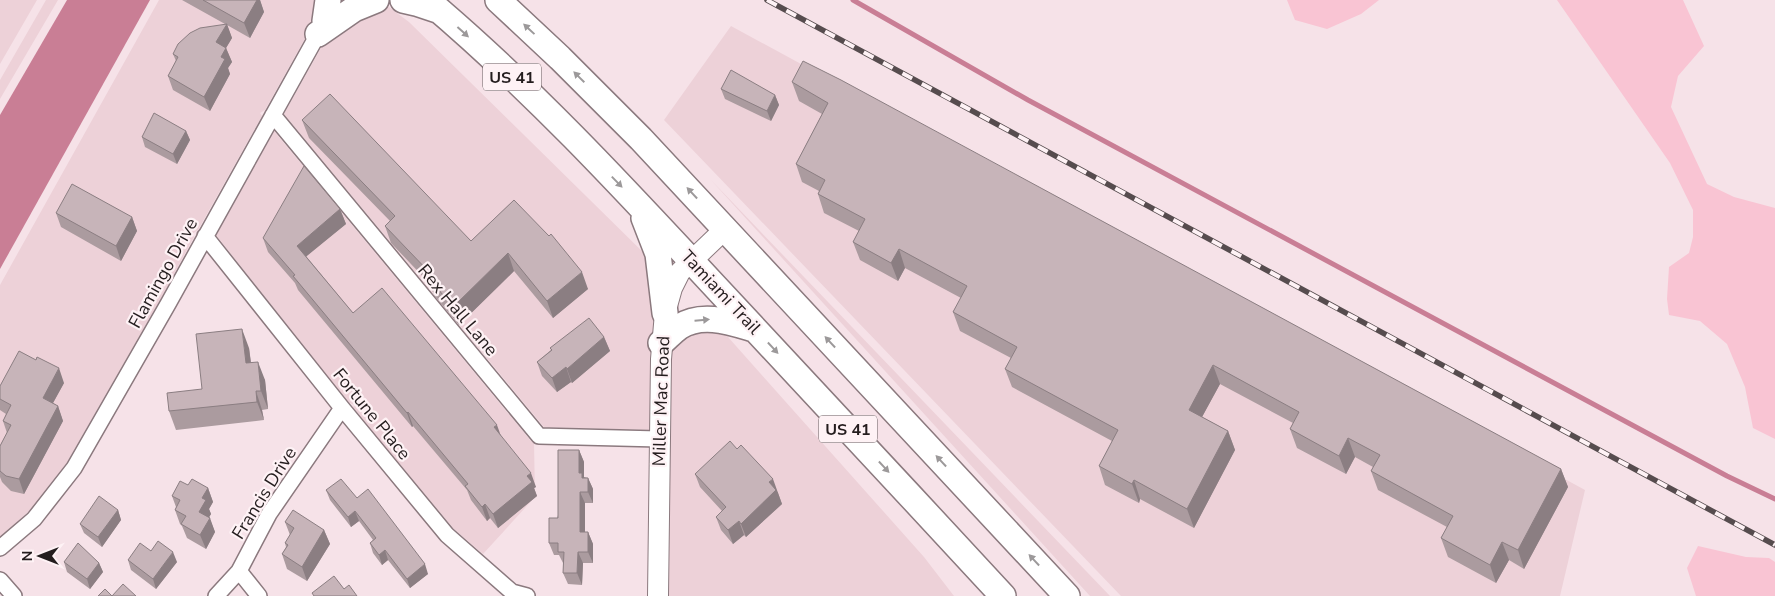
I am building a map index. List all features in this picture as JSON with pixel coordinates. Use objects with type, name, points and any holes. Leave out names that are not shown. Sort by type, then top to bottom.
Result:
[{"type":"main road","points":[[324,18],[376,0]]},
{"type":"main road","points":[[403,0],[433,6]]},
{"type":"main road","name":"US 41","points":[[498,0],[641,139],[1067,596]]},
{"type":"main road","name":"Tamiami Trail","points":[[433,6],[567,130],[692,261],[1003,596]]},
{"type":"main road","points":[[640,206],[658,254],[665,313]]},
{"type":"main road","points":[[661,343],[677,328],[690,321],[710,319],[726,321],[756,330]]},
{"type":"street","name":"Flamingo Drive","points":[[0,548],[34,519],[74,468],[273,115],[324,18],[337,0]]},
{"type":"street","name":"Rex Hall Lane","points":[[273,115],[539,436],[659,439]]},
{"type":"street","name":"Miller Mac Road","points":[[658,596],[661,343],[665,313],[672,288],[680,272],[725,229]]},
{"type":"street","name":"Fortune Place","points":[[205,236],[342,408],[447,535],[512,592],[527,596]]},
{"type":"street","name":"Francis Drive","points":[[216,596],[239,572],[268,514],[342,408]]},
{"type":"street","points":[[239,572],[259,596]]},
{"type":"street","points":[[0,580],[14,596]]},
{"type":"shaded area","points":[[0,0],[37,0],[0,64]]},
{"type":"shaded area","points":[[46,0],[58,0],[0,99],[0,80]]},
{"type":"shaded area","points":[[67,0],[150,0],[0,269],[0,115]]},
{"type":"shaded area","points":[[159,0],[319,0],[316,19],[311,28],[305,32],[307,35],[265,110],[260,113],[262,116],[198,230],[192,234],[194,237],[160,300],[66,464],[29,511],[0,537],[0,285]]},
{"type":"shaded area","points":[[1287,0],[1379,0],[1361,14],[1327,29],[1295,20]]},
{"type":"shaded area","points":[[1557,0],[1683,0],[1704,46],[1678,76],[1671,107],[1707,184],[1734,197],[1775,208],[1775,439],[1753,428],[1745,387],[1727,344],[1700,321],[1669,315],[1667,299],[1669,267],[1689,253],[1693,237],[1693,210],[1670,163]]},
{"type":"shaded area","points":[[389,7],[409,22],[649,258],[655,313],[652,340],[648,344],[651,347],[650,430],[544,427],[284,114],[326,39],[380,8]]},
{"type":"shaded area","points":[[731,26],[1585,490],[1560,596],[1121,596],[664,120]]},
{"type":"shaded area","points":[[274,131],[531,441],[534,442],[535,497],[483,554],[454,529],[353,408],[354,405],[348,402],[216,235]]},
{"type":"shaded area","points":[[711,180],[1110,596],[1090,596]]},
{"type":"shaded area","points":[[720,328],[924,557],[954,596],[667,596],[670,347],[683,335]]},
{"type":"shaded area","points":[[1698,546],[1746,557],[1769,558],[1775,562],[1775,596],[1696,596],[1687,568]]},
{"type":"building","points":[[203,0],[257,0],[244,23]]},
{"type":"building","points":[[227,24],[216,42],[226,48],[221,57],[225,59],[204,97],[168,76],[178,57],[173,54],[178,44],[190,33],[200,28]]},
{"type":"building","points":[[803,61],[1561,469],[1518,550],[1502,542],[1490,565],[1441,538],[1453,516],[1371,471],[1380,455],[1348,438],[1339,456],[1290,429],[1299,412],[1213,365],[1189,410],[1228,431],[1187,509],[1134,480],[1132,484],[1099,466],[1118,430],[1005,369],[1017,347],[953,312],[967,286],[899,249],[891,263],[853,242],[865,219],[818,194],[825,180],[796,164],[828,103],[792,82]]},
{"type":"building","points":[[731,70],[775,95],[767,111],[721,89]]},
{"type":"building","points":[[330,94],[471,241],[514,200],[549,236],[551,234],[582,272],[547,301],[508,253],[453,307],[428,277],[431,274],[385,226],[395,216],[302,120]]},
{"type":"building","points":[[154,113],[186,131],[173,154],[142,137]]},
{"type":"building","points":[[304,166],[340,209],[297,246],[353,313],[382,288],[497,425],[494,427],[531,473],[527,476],[532,482],[493,514],[485,504],[482,507],[465,486],[468,484],[263,238]]},
{"type":"building","points":[[72,184],[132,217],[116,246],[56,213]]},
{"type":"building","points":[[589,318],[604,337],[567,369],[566,367],[552,378],[537,362],[552,350],[550,348]]},
{"type":"building","points":[[242,329],[246,363],[258,362],[261,391],[256,391],[257,402],[169,411],[167,393],[202,389],[196,334]]},
{"type":"building","points":[[19,351],[36,360],[37,357],[59,368],[43,398],[58,406],[19,479],[6,476],[0,471],[0,446],[11,425],[3,421],[11,405],[0,399],[0,386]]},
{"type":"building","points":[[730,441],[737,449],[741,445],[773,479],[769,482],[776,490],[741,524],[739,521],[728,530],[716,517],[726,507],[695,474]]},
{"type":"building","points":[[558,450],[579,450],[579,473],[582,473],[582,478],[588,478],[588,492],[580,492],[580,532],[588,532],[588,552],[578,552],[577,573],[563,573],[564,552],[558,552],[558,543],[549,543],[549,518],[558,518]]},
{"type":"building","points":[[192,479],[208,488],[202,498],[206,500],[199,512],[210,518],[200,535],[181,524],[186,516],[175,510],[180,500],[172,496],[180,481],[188,485]]},
{"type":"building","points":[[341,479],[357,498],[368,489],[425,564],[407,579],[385,550],[379,555],[370,543],[376,538],[355,511],[348,517],[326,490]]},
{"type":"building","points":[[99,496],[118,510],[98,537],[80,524]]},
{"type":"building","points":[[293,510],[324,530],[302,567],[282,554],[288,545],[285,543],[294,528],[285,522]]},
{"type":"building","points":[[158,541],[173,552],[153,579],[128,560],[140,543],[151,551]]},
{"type":"building","points":[[78,543],[99,563],[87,579],[64,562]]},
{"type":"building","points":[[334,576],[344,589],[349,585],[357,596],[314,596],[312,593]]},
{"type":"building","points":[[123,584],[136,596],[112,596]]},
{"type":"building","points":[[105,589],[112,596],[98,596]]},
{"type":"waterway","points":[[853,0],[1028,100],[1727,476],[1775,499]]},
{"type":"railway","points":[[767,0],[1775,545]]}]
